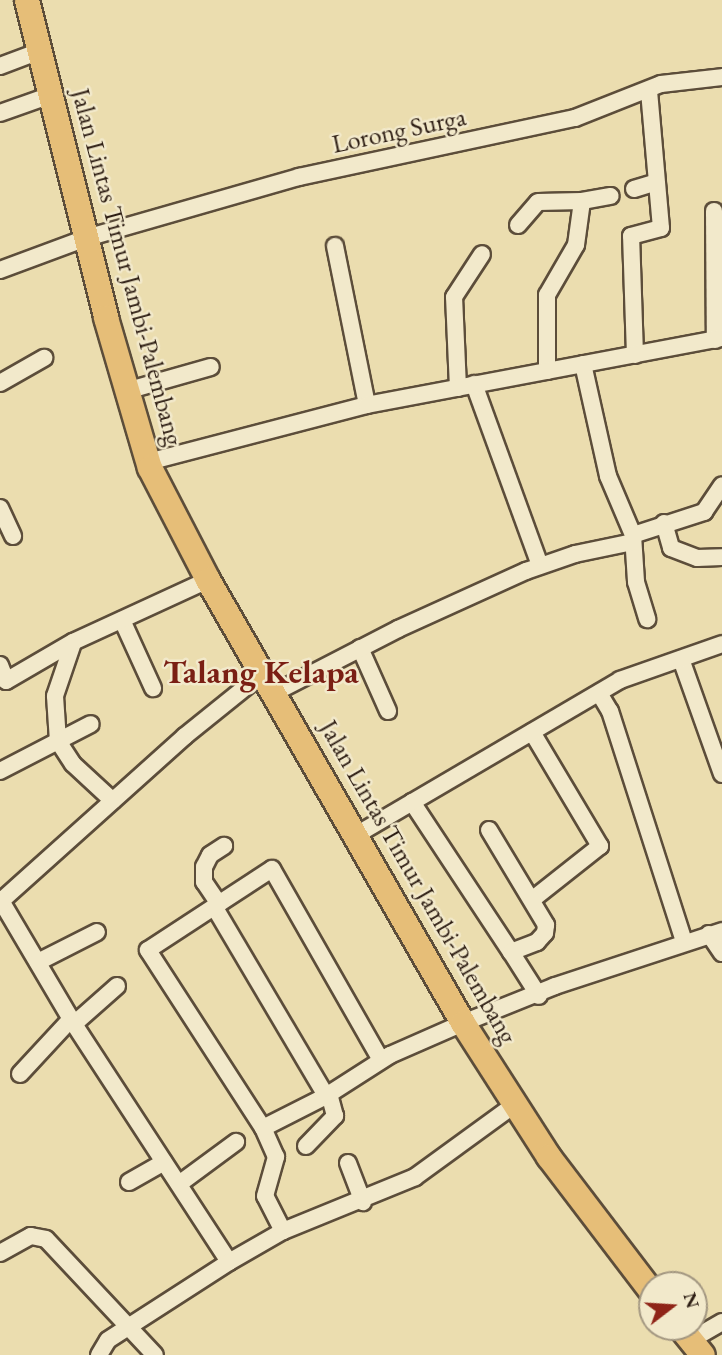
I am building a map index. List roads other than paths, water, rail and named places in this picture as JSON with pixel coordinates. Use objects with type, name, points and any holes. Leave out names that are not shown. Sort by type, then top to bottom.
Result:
[{"type":"highway","name":"Jalan Lintas Timur Jambi-Palembang","points":[[27,0],[125,391],[148,462],[208,580],[464,1023],[514,1105],[580,1201],[638,1274]]},
{"type":"street","points":[[0,66],[40,51]]},
{"type":"street","name":"Lorong Surga","points":[[0,270],[86,238],[299,177],[575,118],[649,92],[661,84],[722,77]]},
{"type":"street","points":[[635,355],[631,236],[661,228],[654,183],[649,92]]},
{"type":"street","points":[[0,113],[51,95]]},
{"type":"street","points":[[634,189],[654,183]]},
{"type":"street","points":[[518,225],[538,202],[582,201],[611,196]]},
{"type":"street","points":[[547,371],[547,295],[576,246],[582,201]]},
{"type":"street","points":[[148,462],[367,405],[718,339],[714,211]]},
{"type":"street","points":[[335,246],[367,405]]},
{"type":"street","points":[[482,254],[454,297],[466,386],[540,565]]},
{"type":"street","points":[[0,383],[44,358]]},
{"type":"street","points":[[583,364],[608,476],[633,538],[636,582],[647,619]]},
{"type":"street","points":[[125,391],[211,368]]},
{"type":"street","points":[[229,1262],[72,1022],[0,900],[113,800],[268,683],[360,648],[540,565],[633,538],[664,523],[709,509],[722,485]]},
{"type":"street","points":[[0,508],[13,536]]},
{"type":"street","points":[[664,523],[670,548],[697,558],[722,557]]},
{"type":"street","points":[[0,665],[3,682],[73,642],[208,580]]},
{"type":"street","points":[[121,620],[153,688]]},
{"type":"street","points":[[73,642],[55,696],[58,741],[68,758],[113,800]]},
{"type":"street","points":[[356,835],[620,680],[722,644]]},
{"type":"street","points":[[360,648],[388,711]]},
{"type":"street","points":[[681,659],[722,774]]},
{"type":"street","points":[[599,693],[610,711],[684,942]]},
{"type":"street","points":[[0,771],[91,724]]},
{"type":"street","points":[[532,732],[600,846],[533,899]]},
{"type":"street","points":[[412,802],[539,996]]},
{"type":"street","points":[[489,830],[533,899],[545,933],[510,952]]},
{"type":"street","points":[[224,846],[210,855],[204,867],[204,882],[327,1095],[335,1116],[306,1146]]},
{"type":"street","points":[[283,1231],[265,1196],[276,1157],[263,1128],[148,950],[272,869],[381,1060]]},
{"type":"street","points":[[38,962],[97,932]]},
{"type":"street","points":[[263,1128],[327,1095],[381,1060],[464,1023],[684,942],[716,933],[722,953]]},
{"type":"street","points":[[20,1074],[72,1022],[117,986]]},
{"type":"street","points":[[100,1355],[108,1340],[229,1262],[283,1231],[363,1202],[430,1168],[514,1105]]},
{"type":"street","points":[[179,1184],[236,1142]]},
{"type":"street","points":[[130,1182],[164,1162]]},
{"type":"street","points":[[348,1163],[363,1202]]},
{"type":"street","points":[[0,1253],[31,1236],[46,1239],[155,1355]]},
{"type":"district","name":"Talang Kelapa","points":[[261,672]]}]
